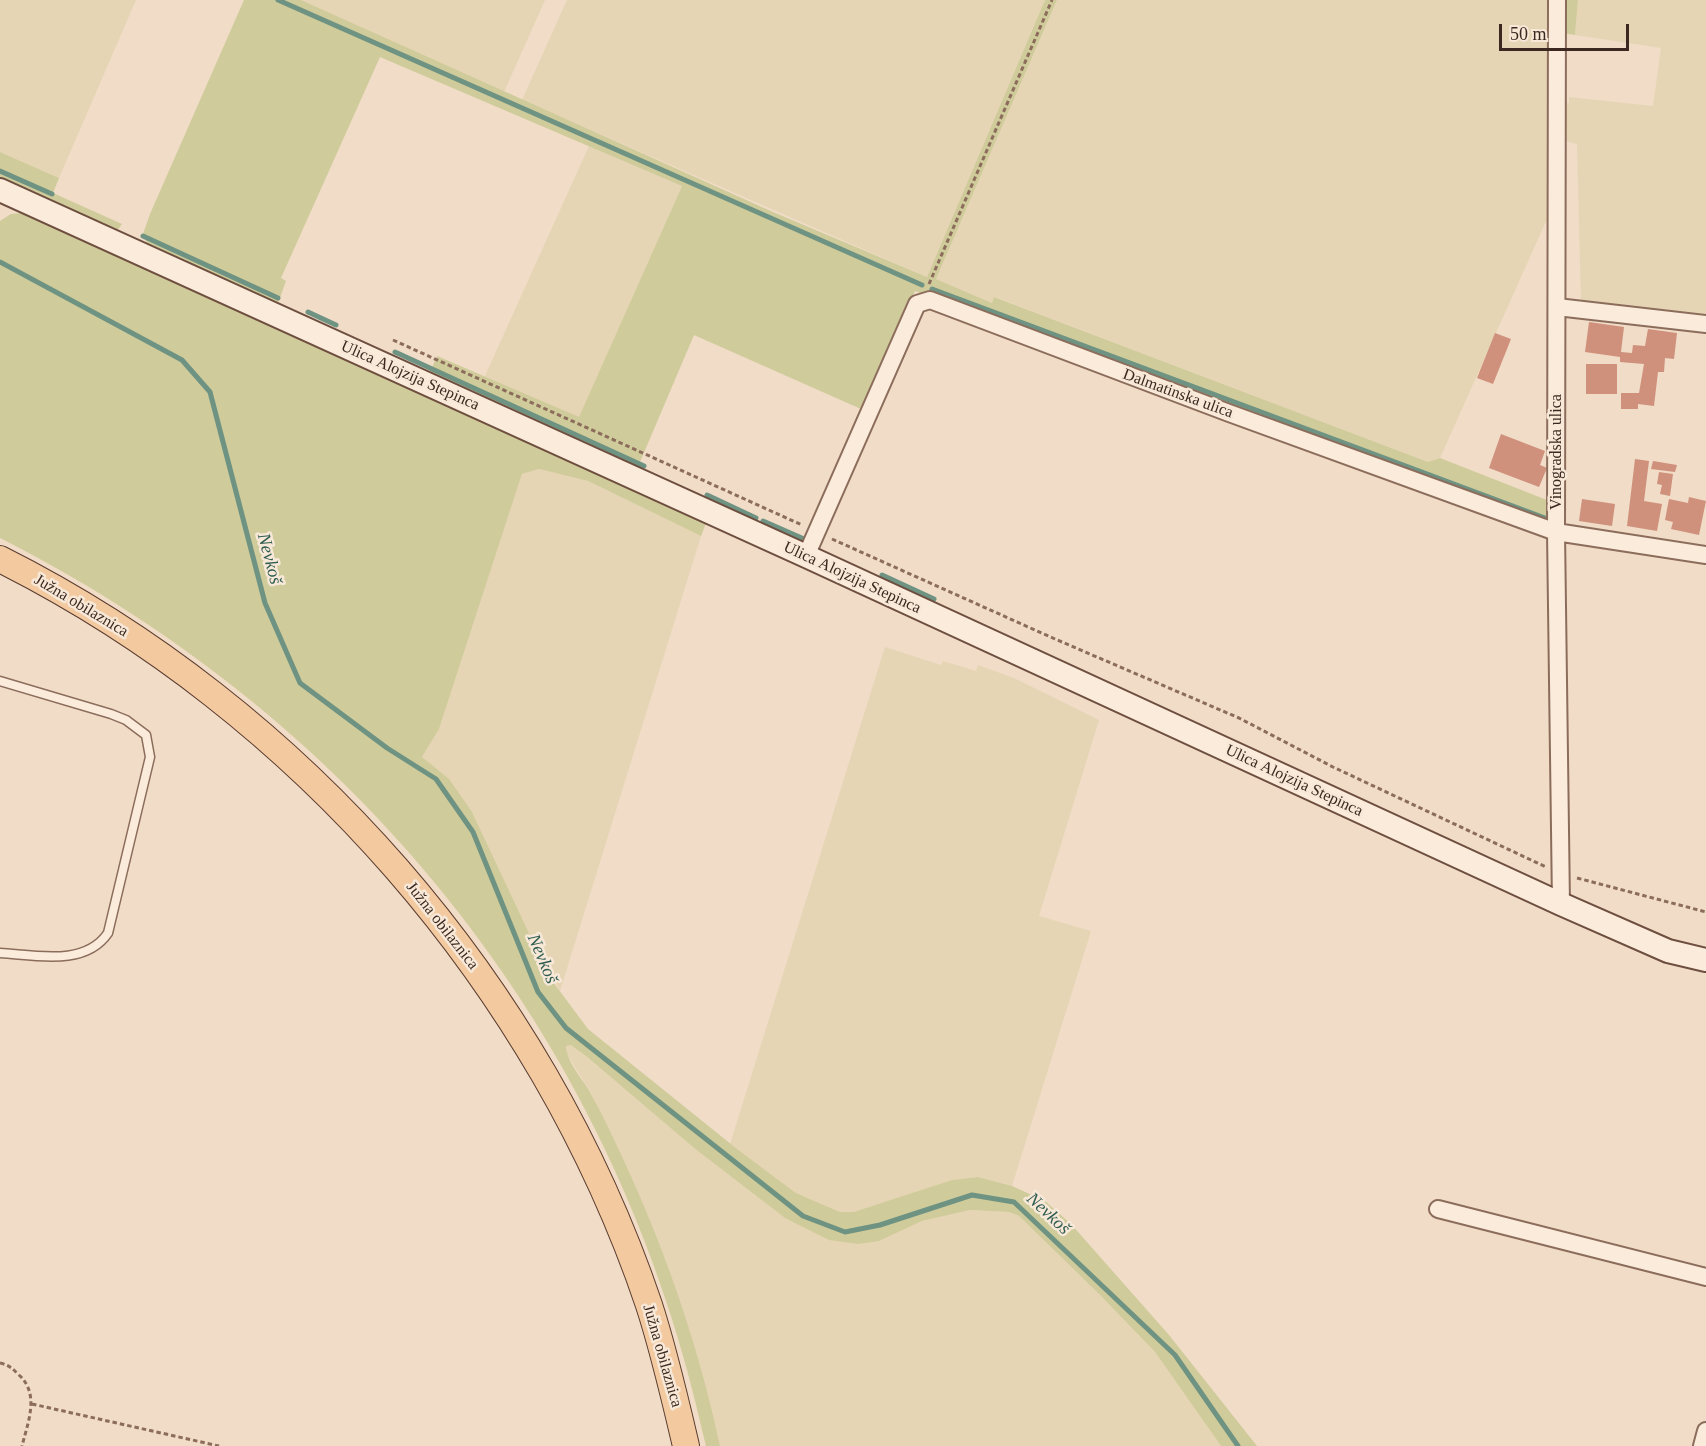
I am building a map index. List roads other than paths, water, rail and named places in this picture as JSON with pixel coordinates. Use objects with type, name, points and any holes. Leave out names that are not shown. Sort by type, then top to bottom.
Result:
[{"type":"main road","name":"Ulica Alojzija Stepinca","points":[[0,190],[806,556],[1561,904],[1668,951],[1706,960]]},
{"type":"main road","name":"Južna obilaznica","points":[[0,559],[77,601],[122,630],[247,723],[332,799],[380,849],[435,915],[504,1012],[547,1082],[589,1162],[649,1306],[686,1446]]},
{"type":"street","name":"Vinogradska ulica","points":[[1557,0],[1556,532],[1561,904]]},
{"type":"street","name":"Dalmatinska ulica","points":[[806,556],[917,304],[924,300],[947,306],[1229,413],[1556,532],[1706,555]]},
{"type":"street","points":[[1557,307],[1706,324]]},
{"type":"street","points":[[1438,1209],[1706,1277]]},
{"type":"street","points":[[1702,1446],[1706,1431]]},
{"type":"lane","points":[[0,681],[126,720],[146,735],[150,757],[108,933],[100,944],[89,951],[67,956],[0,953]]},
{"type":"waterway","points":[[278,0],[922,285]]},
{"type":"waterway","points":[[0,171],[52,194]]},
{"type":"waterway","points":[[143,236],[278,298]]},
{"type":"waterway","name":"Nevkoš","points":[[0,262],[182,360],[210,392],[265,603],[300,683],[387,748],[436,779],[473,832],[538,992],[566,1028],[803,1216],[845,1232],[880,1225],[972,1195],[1014,1202],[1175,1355],[1238,1446]]},
{"type":"waterway","points":[[932,289],[1545,518]]},
{"type":"waterway","points":[[308,312],[336,325]]},
{"type":"waterway","points":[[395,352],[644,466]]},
{"type":"waterway","points":[[707,495],[756,518]]},
{"type":"waterway","points":[[763,521],[804,539]]},
{"type":"waterway","points":[[882,575],[934,599]]}]
